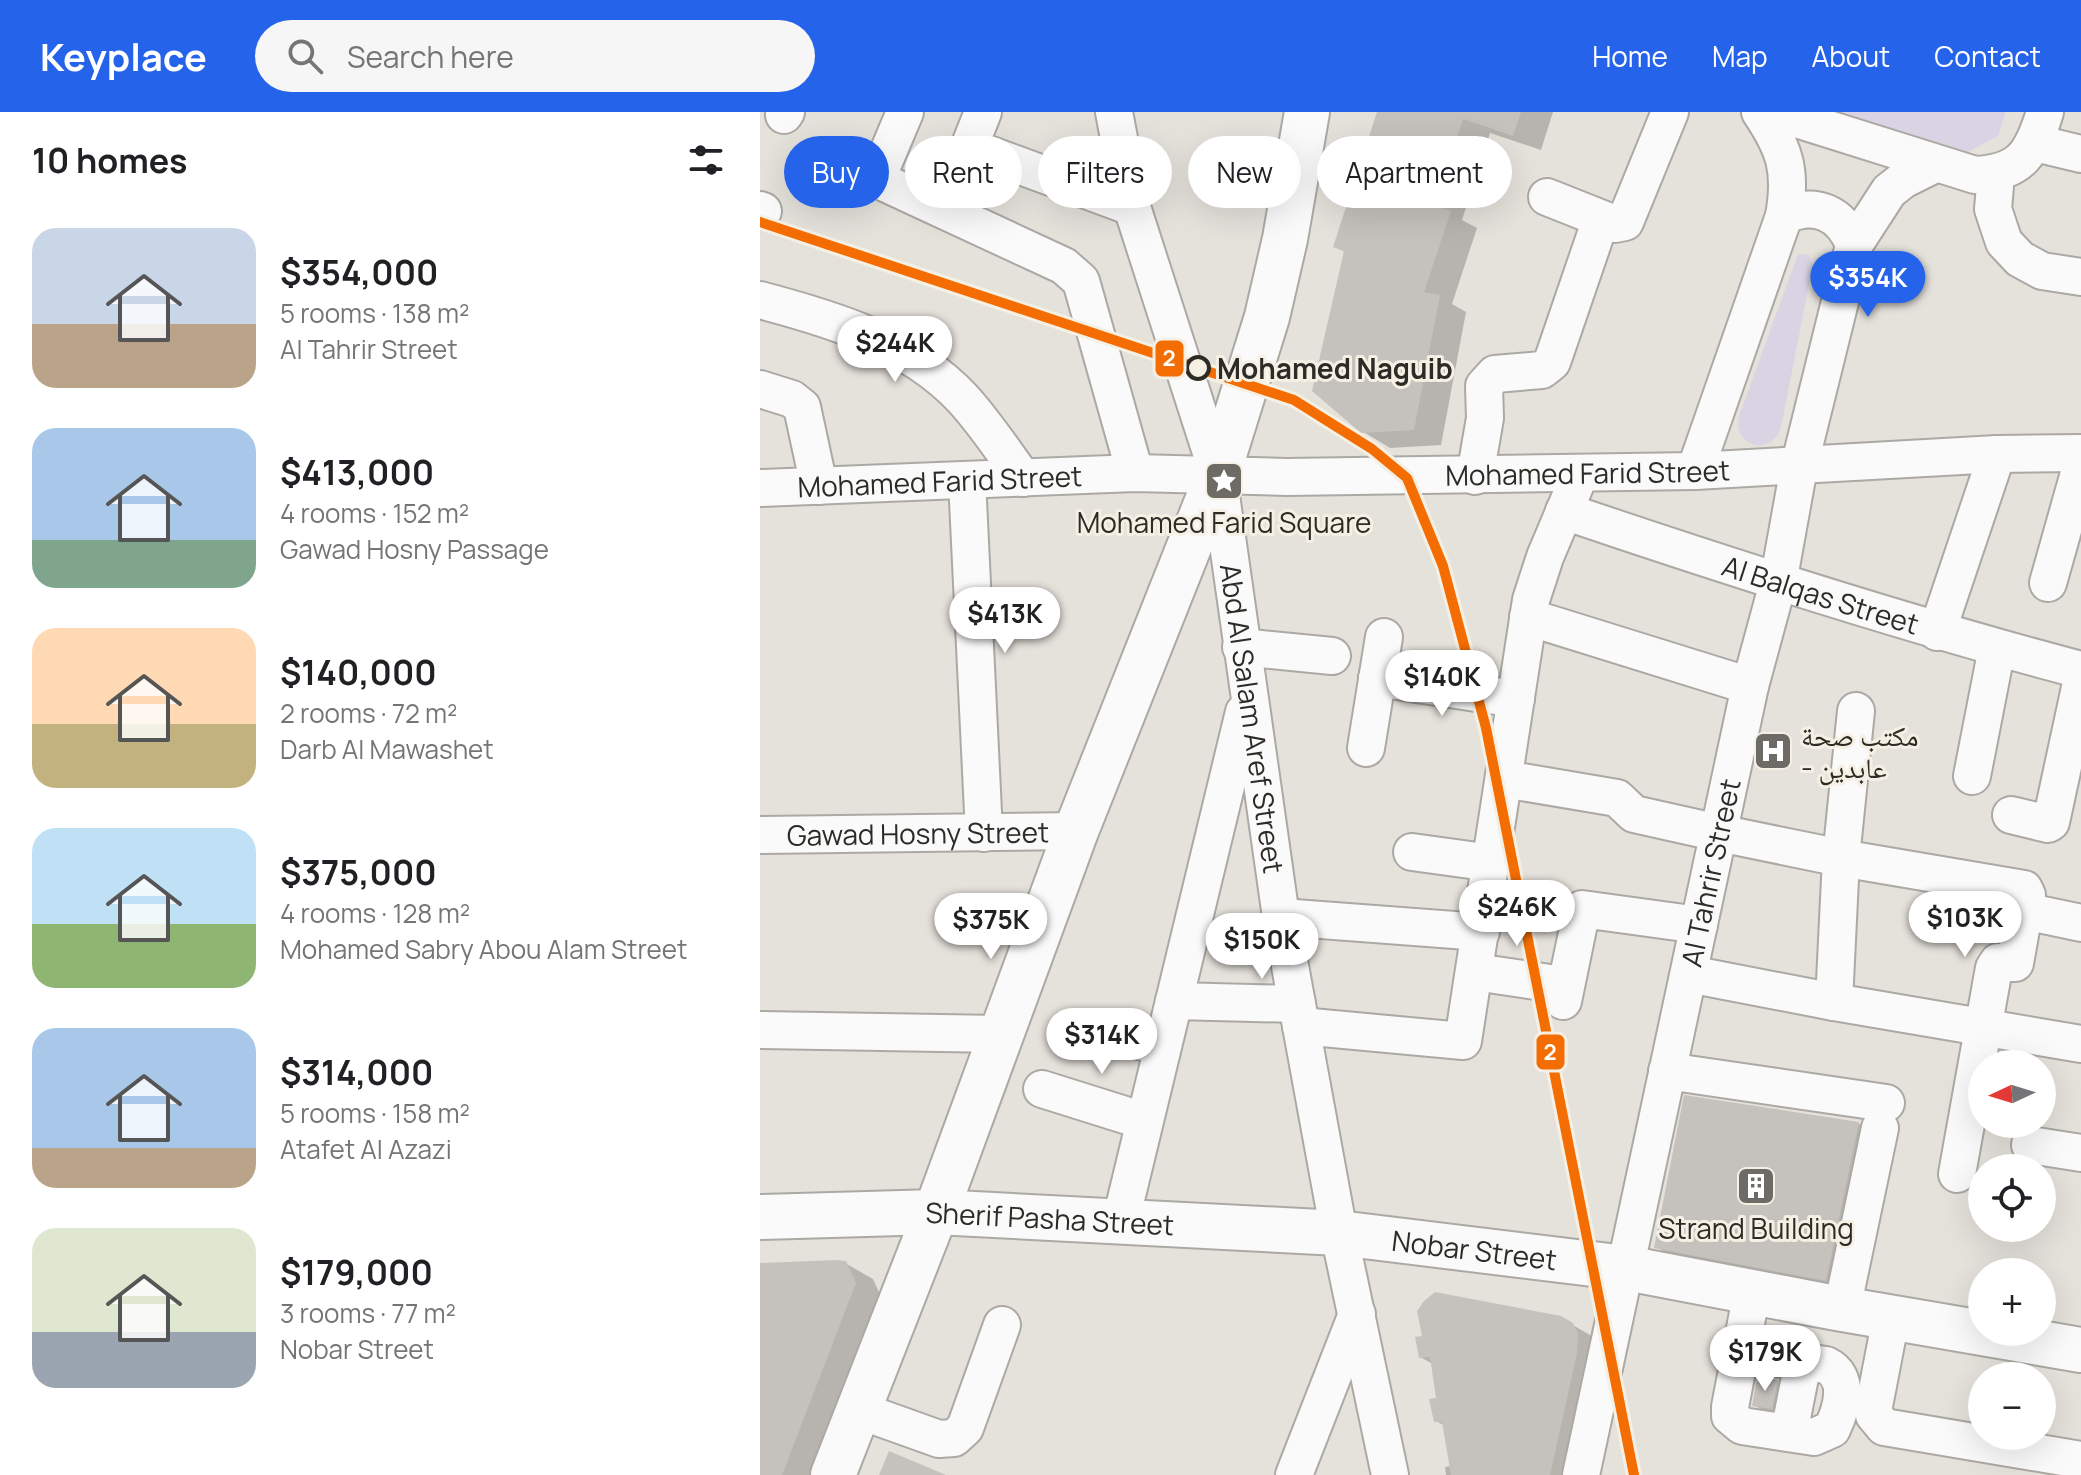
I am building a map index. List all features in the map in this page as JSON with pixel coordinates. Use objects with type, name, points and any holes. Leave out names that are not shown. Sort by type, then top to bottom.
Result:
[{"type":"main road","points":[[833,1475],[936,1212],[1076,831],[1218,474],[1267,317],[1285,239],[1307,112]]},
{"type":"main road","name":"Sherif Pasha Street","points":[[760,1217],[936,1212],[1339,1233]]},
{"type":"main road","name":"Nobar Street","points":[[1339,1233],[1626,1268],[1839,1309],[2081,1350]]},
{"type":"street","points":[[973,136],[983,112]]},
{"type":"street","name":"Abd Al Salam Aref Street","points":[[1114,112],[1119,136]]},
{"type":"street","points":[[1547,197],[1620,225],[1628,218],[1670,112]]},
{"type":"street","points":[[1695,471],[1784,216],[1789,186],[1785,157],[1760,112]]},
{"type":"street","points":[[1774,112],[1975,175],[1996,174],[2014,166],[2040,128],[2081,154]]},
{"type":"street","points":[[891,119],[881,169],[885,183],[1064,266],[1081,281],[1135,473]]},
{"type":"street","name":"Al Tahrir Street","points":[[1581,1475],[1750,686],[1778,583],[1799,467],[1854,245],[1889,191],[1935,164]]},
{"type":"street","points":[[1996,174],[1993,209],[2004,242],[2020,259],[2042,271],[2081,277]]},
{"type":"street","name":"Abd Al Salam Aref Street","points":[[1132,208],[1218,474],[1281,917],[1339,1233],[1390,1475]]},
{"type":"street","points":[[1784,216],[1812,208],[1827,212],[1849,231],[1854,245]]},
{"type":"street","points":[[1475,476],[1485,418],[1472,385],[1495,374],[1542,370],[1552,362],[1601,219]]},
{"type":"street","points":[[760,300],[842,323],[873,336],[928,370],[964,399],[1023,478]]},
{"type":"street","points":[[760,389],[792,399],[802,407],[819,486]]},
{"type":"street","name":"Mohamed Farid Street","points":[[760,488],[1135,473],[1287,477],[1695,471],[1997,454],[2081,453]]},
{"type":"street","points":[[1937,632],[1997,454]]},
{"type":"street","points":[[2048,583],[2081,466]]},
{"type":"street","points":[[1174,1001],[1299,1015],[1480,1043],[1475,972],[1528,617],[1536,580],[1580,474]]},
{"type":"street","points":[[967,480],[984,833]]},
{"type":"street","name":"Al Balqas Street","points":[[1564,511],[1778,583],[1937,632],[2081,670]]},
{"type":"street","points":[[1528,617],[1750,686]]},
{"type":"street","points":[[1366,748],[1384,637]]},
{"type":"street","points":[[1241,647],[1332,656]]},
{"type":"street","points":[[1972,776],[1997,648]]},
{"type":"street","points":[[1377,678],[1516,699]]},
{"type":"street","points":[[2011,815],[2048,824],[2051,822],[2081,683]]},
{"type":"street","points":[[1121,1220],[1248,693]]},
{"type":"street","points":[[1834,1002],[1841,858],[1856,711]]},
{"type":"street","points":[[1504,779],[1617,798],[1634,814],[2021,899],[2081,923]]},
{"type":"street","name":"Gawad Hosny Street","points":[[760,835],[1076,831]]},
{"type":"street","points":[[1412,852],[1492,863]]},
{"type":"street","points":[[1957,1174],[1994,968],[1998,962],[2015,963],[2021,899]]},
{"type":"street","points":[[1475,972],[1557,992],[1582,909],[1699,925]]},
{"type":"street","points":[[1281,917],[1481,932]]},
{"type":"street","points":[[1689,974],[1984,1027],[2057,1051]]},
{"type":"street","points":[[760,1030],[1000,1034]]},
{"type":"street","points":[[1097,1030],[1162,1047]]},
{"type":"street","points":[[1667,1071],[1883,1116],[1839,1309],[1814,1364]]},
{"type":"street","points":[[1042,1089],[1144,1121]]},
{"type":"street","points":[[2030,1146],[2081,1153]]},
{"type":"street","points":[[1740,1353],[1835,1370],[1843,1384],[1837,1420],[1832,1429],[1814,1437],[1742,1426],[1730,1416],[1740,1353],[1752,1292]]},
{"type":"street","points":[[1294,1475],[1357,1314]]},
{"type":"street","points":[[1891,1318],[1874,1406],[1874,1415],[1884,1427],[2081,1460]]},
{"type":"street","points":[[858,1410],[939,1439],[954,1438],[965,1428],[1002,1325]]},
{"type":"shaded area","points":[[1787,112],[2006,112],[1998,136],[1964,154]]},
{"type":"shaded area","points":[[1798,254],[1809,255],[1813,265],[1781,427],[1769,442],[1754,445],[1742,435],[1739,416]]},
{"type":"building","points":[[1377,112],[1521,112],[1513,136],[1463,119],[1458,136],[1369,136]]},
{"type":"building","points":[[1346,208],[1441,208],[1451,211],[1424,292],[1440,295],[1414,430],[1361,433],[1312,391],[1344,251],[1333,247]]},
{"type":"building","name":"Strand Building","points":[[1684,1095],[1859,1122],[1826,1281],[1654,1248]]},
{"type":"building","points":[[846,1261],[856,1283],[782,1475],[760,1475],[760,1263]]},
{"type":"building","points":[[1435,1292],[1561,1316],[1573,1323],[1578,1334],[1577,1353],[1550,1475],[1451,1475],[1442,1422],[1434,1422],[1429,1399],[1436,1398],[1430,1357],[1419,1358],[1415,1337],[1422,1336],[1417,1311]]},
{"type":"building","points":[[1757,1377],[1778,1380],[1772,1409],[1752,1406]]},
{"type":"building","points":[[889,1451],[946,1475],[879,1475]]},
{"type":"metro line","name":"2","points":[[760,222],[1294,400],[1372,449],[1407,478],[1443,566],[1486,728],[1634,1475]]},
{"type":"place","name":"Mohamed Naguib","points":[[1198,368]]},
{"type":"place","name":"Mohamed Farid Square","points":[[1224,481]]},
{"type":"place","name":"مكتب صحة - عابدين","points":[[1773,751]]},
{"type":"place","name":"Strand Building","points":[[1756,1186]]}]
